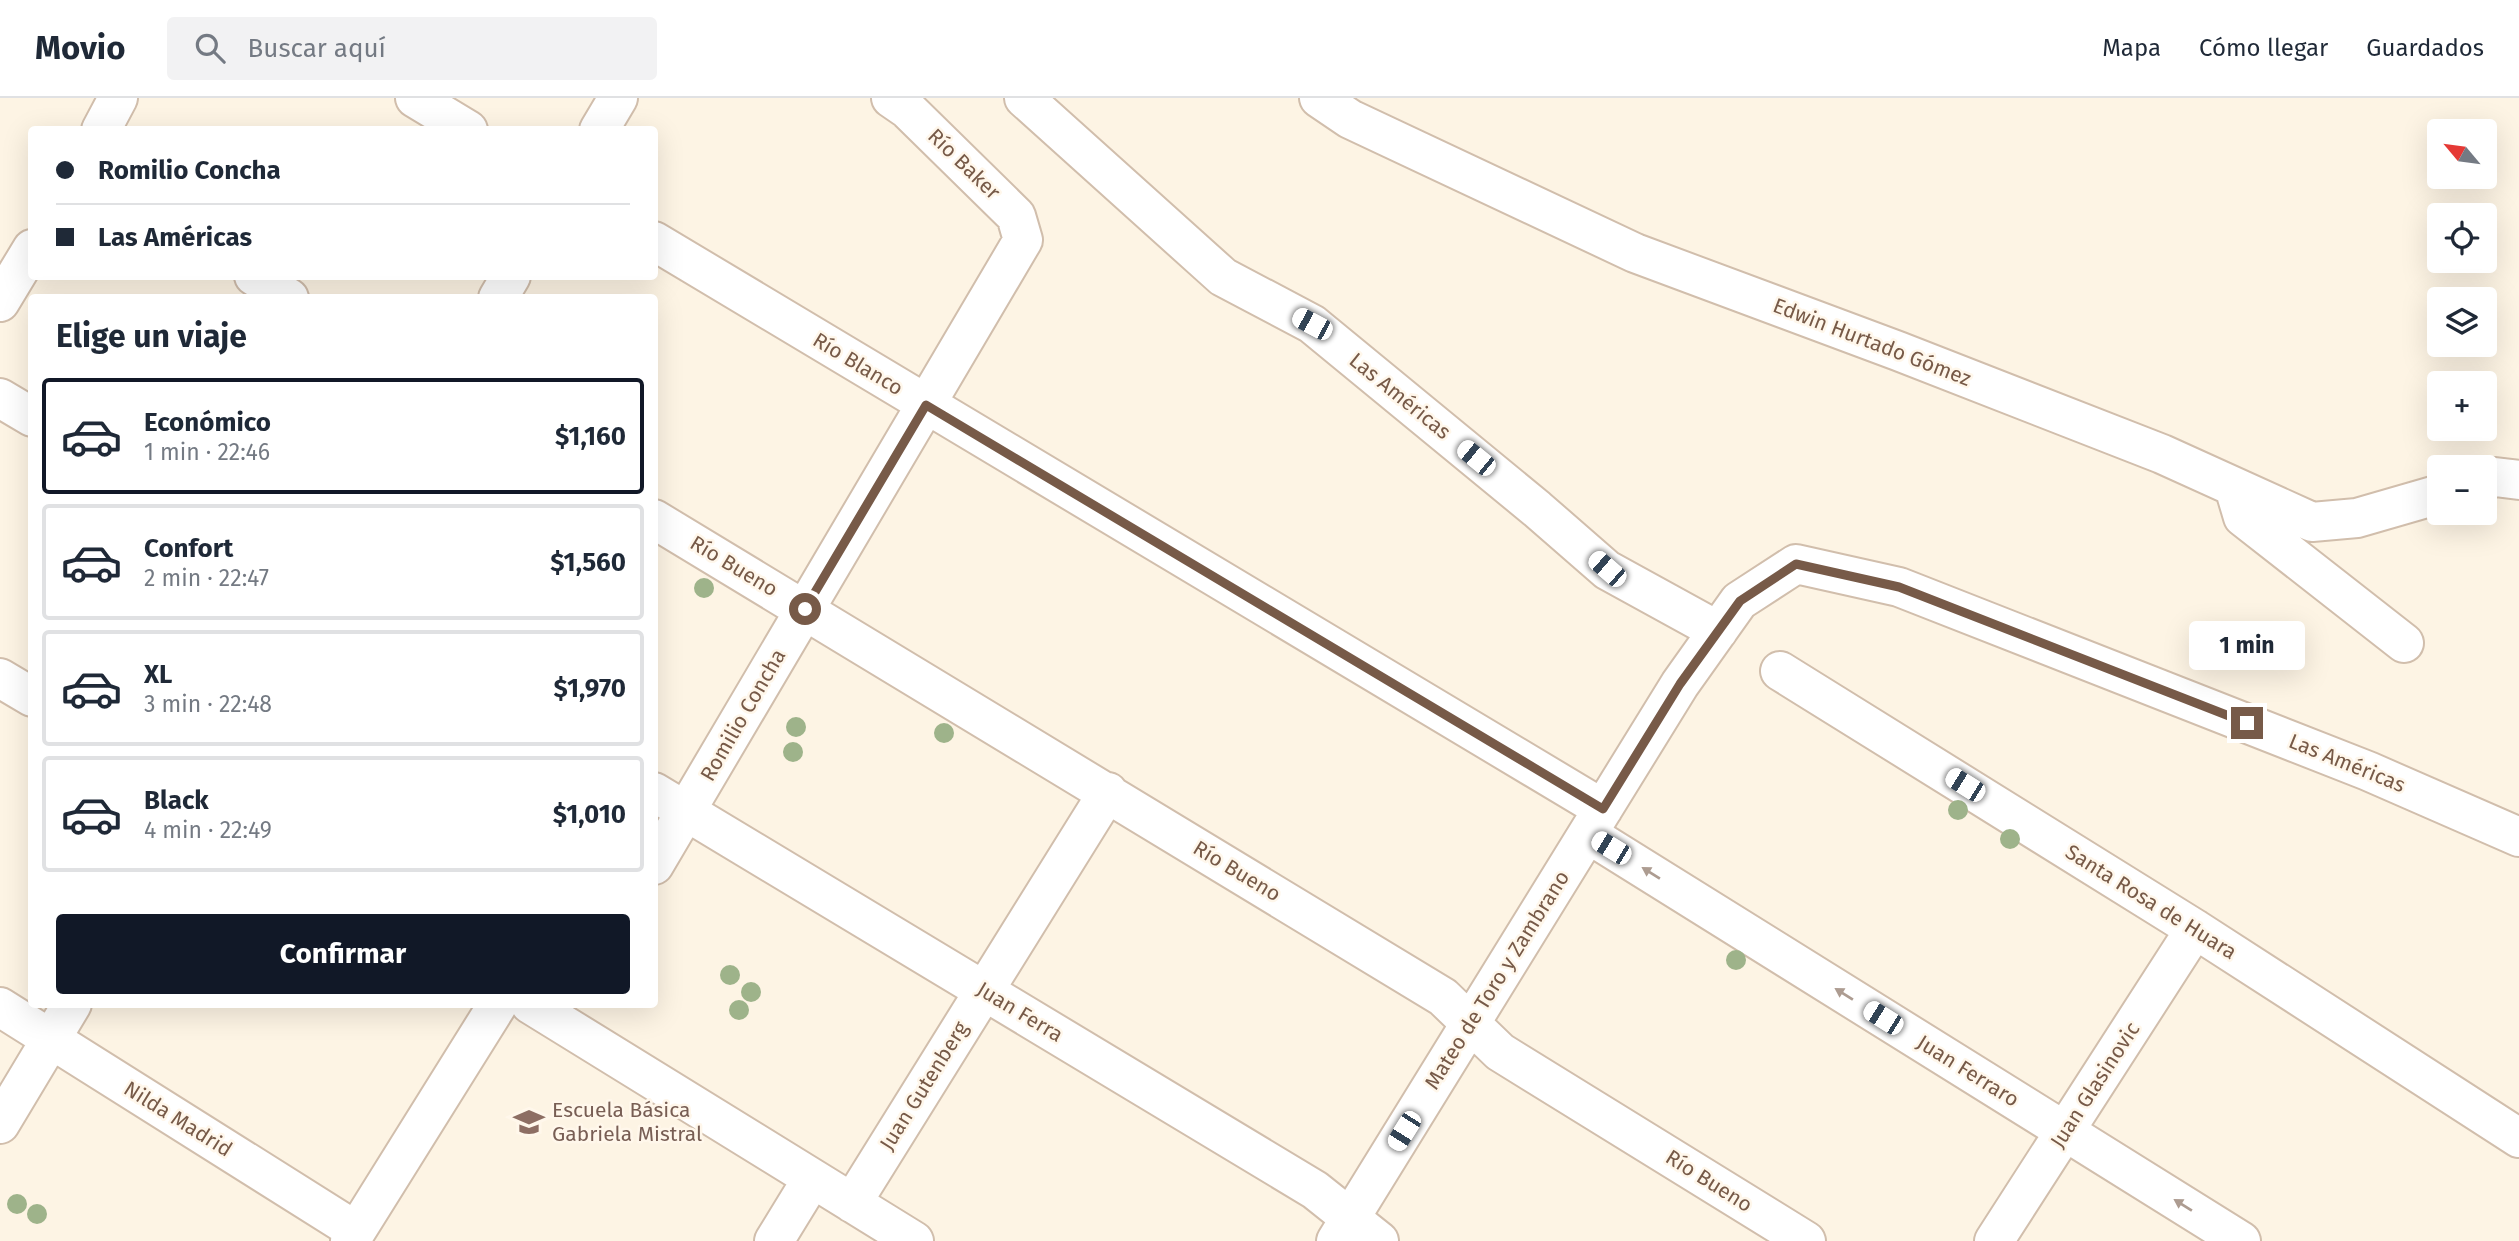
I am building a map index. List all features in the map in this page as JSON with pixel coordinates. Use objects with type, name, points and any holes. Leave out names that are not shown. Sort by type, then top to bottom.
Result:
[{"type":"street","points":[[103,126],[118,98]]},
{"type":"street","points":[[415,98],[461,126]]},
{"type":"street","points":[[601,126],[618,98]]},
{"type":"street","name":"Río Baker","points":[[891,98],[907,109],[1016,216],[1023,240]]},
{"type":"street","name":"Las Américas","points":[[1024,98],[1223,277],[1312,324],[1607,569],[1718,631]]},
{"type":"street","name":"Edwin Hurtado Gómez","points":[[1319,98],[1350,119],[1635,253],[1898,351],[2162,454],[2312,522],[2357,518],[2427,498]]},
{"type":"street","name":"Romilio Concha","points":[[658,849],[670,802],[805,609],[1023,240]]},
{"type":"street","name":"Río Blanco","points":[[658,244],[926,405],[1595,822]]},
{"type":"street","points":[[0,302],[28,256]]},
{"type":"street","points":[[260,280],[283,294]]},
{"type":"street","points":[[0,398],[28,415]]},
{"type":"street","points":[[2497,477],[2519,480]]},
{"type":"street","points":[[2234,486],[2243,517],[2404,643]]},
{"type":"street","name":"Río Bueno","points":[[658,521],[1443,997],[1500,1052],[1806,1241]]},
{"type":"street","name":"Las Américas","points":[[1680,684],[1740,601],[1796,564],[1899,587],[2368,771],[2519,837]]},
{"type":"street","name":"Santa Rosa de Huara","points":[[1780,671],[2195,929],[2519,1138]]},
{"type":"street","points":[[0,678],[28,695]]},
{"type":"street","name":"Mateo de Toro y Zambrano","points":[[1355,1233],[1471,1023],[1680,684]]},
{"type":"street","name":"Juan Gutenberg","points":[[852,1203],[1108,792]]},
{"type":"street","name":"Juan Ferra","points":[[670,802],[1315,1190],[1355,1233]]},
{"type":"street","name":"Juan Ferraro","points":[[1595,822],[2065,1131],[2241,1241]]},
{"type":"street","name":"Juan Glasinovic","points":[[1994,1241],[2195,929]]},
{"type":"street","name":"Nilda Madrid","points":[[0,1007],[353,1236]]},
{"type":"street","points":[[0,1124],[70,1008]]},
{"type":"street","points":[[353,1236],[496,1008]]},
{"type":"street","points":[[554,1011],[812,1179],[914,1241]]},
{"type":"street","points":[[774,1241],[812,1179]]},
{"type":"place","name":"Escuela Básica Gabriela Mistral","points":[[529,1122]]},
{"type":"route","points":[[805,609],[926,405],[1603,809],[1680,684],[1740,601],[1796,564],[1899,587],[2247,723]]}]
